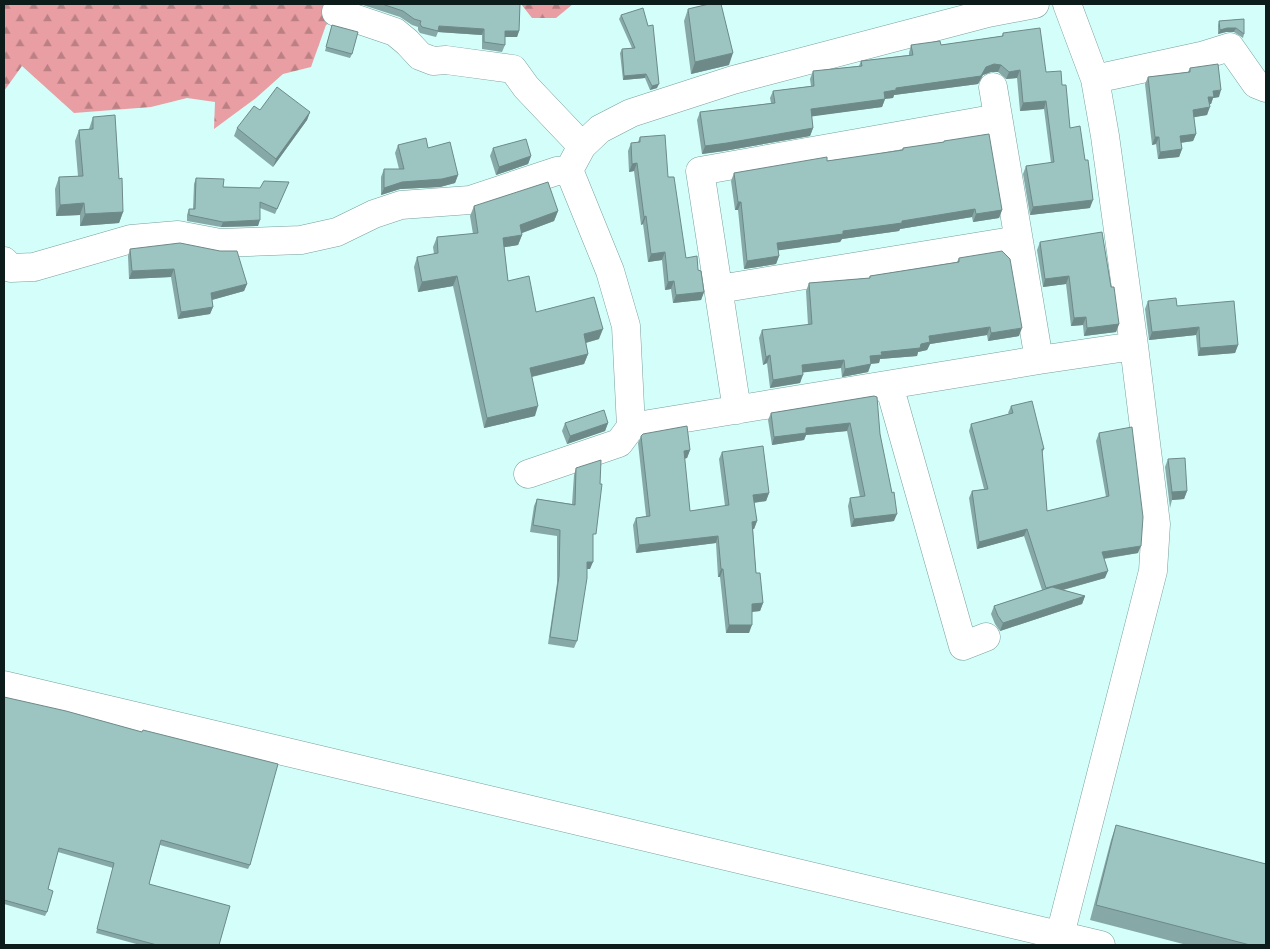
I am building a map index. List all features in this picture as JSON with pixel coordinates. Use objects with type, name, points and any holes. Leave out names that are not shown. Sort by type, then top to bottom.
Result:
[{"type":"street","points":[[569,170],[582,146],[600,129],[631,113],[733,80],[988,13],[1035,4]]},
{"type":"street","points":[[1060,935],[1153,571],[1156,524],[1105,136],[1094,79],[1067,4]]},
{"type":"street","points":[[336,12],[395,32],[420,56],[433,61],[446,60],[513,69],[526,87],[582,146]]},
{"type":"street","points":[[1094,79],[1201,56],[1230,47],[1256,84],[1266,88]]},
{"type":"street","points":[[992,86],[1039,360]]},
{"type":"street","points":[[737,410],[700,170],[998,118]]},
{"type":"street","points":[[4,261],[11,268],[34,268],[131,239],[178,235],[220,243],[302,240],[337,232],[374,214],[402,205],[470,200],[557,171],[569,170]]},
{"type":"street","points":[[528,474],[619,443],[631,427],[626,326],[610,271],[569,170]]},
{"type":"street","points":[[719,290],[1018,240]]},
{"type":"street","points":[[631,427],[1134,346]]},
{"type":"street","points":[[889,385],[963,646],[986,637]]},
{"type":"street","points":[[4,685],[1100,945]]},
{"type":"green space","points":[[4,4],[350,4],[351,12],[326,25],[311,67],[283,74],[256,98],[214,129],[215,102],[187,98],[151,107],[74,113],[22,66],[4,91]]},
{"type":"green space","points":[[521,4],[573,4],[556,18],[532,18]]},
{"type":"building","points":[[382,4],[520,4],[519,31],[505,31],[505,45],[484,42],[484,29],[439,26],[438,31],[422,27],[421,21],[414,19],[403,11]]},
{"type":"building","points":[[709,4],[721,4],[733,53],[695,62],[688,9]]},
{"type":"building","points":[[643,8],[648,26],[653,25],[659,84],[652,86],[646,74],[624,76],[622,49],[635,48],[621,15]]},
{"type":"building","points":[[1244,19],[1244,34],[1236,28],[1220,30],[1219,21]]},
{"type":"building","points":[[332,25],[358,32],[352,54],[326,47]]},
{"type":"building","points":[[1040,28],[1046,72],[1061,71],[1062,85],[1066,85],[1070,128],[1080,126],[1085,160],[1088,160],[1093,200],[1033,207],[1026,166],[1054,162],[1046,101],[1023,103],[1020,70],[1009,72],[1001,65],[994,64],[986,67],[981,76],[896,88],[896,90],[884,92],[885,99],[811,109],[813,128],[705,146],[700,112],[775,103],[773,91],[814,86],[813,71],[862,66],[861,61],[913,55],[911,45],[940,41],[941,45],[1003,36],[1003,33]]},
{"type":"building","points":[[1218,64],[1221,90],[1213,91],[1214,97],[1208,97],[1210,107],[1193,110],[1196,134],[1180,136],[1182,149],[1160,152],[1159,137],[1155,137],[1148,77],[1190,72],[1190,68]]},
{"type":"building","points":[[277,87],[310,112],[276,159],[237,128],[254,106],[260,110]]},
{"type":"building","points":[[115,115],[119,179],[122,178],[123,212],[85,214],[84,203],[60,205],[59,177],[83,176],[79,130],[93,129],[93,117]]},
{"type":"building","points":[[989,134],[1002,210],[976,214],[975,209],[902,221],[902,223],[843,231],[843,234],[777,243],[779,256],[747,261],[741,202],[738,202],[734,173],[827,157],[827,161],[903,150],[903,148]]},
{"type":"building","points":[[665,135],[668,177],[674,177],[686,258],[697,256],[698,270],[701,271],[704,292],[676,295],[674,281],[668,282],[665,252],[651,254],[637,163],[632,164],[631,143],[640,142],[640,137]]},
{"type":"building","points":[[426,138],[428,148],[450,142],[458,175],[442,179],[402,182],[384,188],[384,169],[404,169],[398,145]]},
{"type":"building","points":[[526,139],[531,156],[499,167],[493,148]]},
{"type":"building","points":[[196,178],[224,179],[223,187],[260,188],[264,181],[289,182],[277,209],[260,202],[260,220],[223,222],[189,215],[189,209],[195,209]]},
{"type":"building","points":[[548,182],[558,211],[520,225],[522,235],[503,238],[508,281],[529,276],[536,312],[594,297],[603,329],[584,334],[588,354],[530,368],[538,406],[487,418],[457,276],[422,282],[417,257],[438,253],[437,237],[478,233],[474,206]]},
{"type":"building","points":[[1102,232],[1111,287],[1114,287],[1119,324],[1087,328],[1086,317],[1074,318],[1069,276],[1045,279],[1040,242]]},
{"type":"building","points":[[180,243],[220,251],[237,251],[247,284],[211,293],[213,307],[181,312],[174,269],[132,271],[130,249]]},
{"type":"building","points":[[1002,251],[1010,259],[1022,328],[991,333],[990,327],[929,336],[930,342],[921,344],[920,348],[881,352],[882,355],[870,356],[871,364],[845,369],[844,360],[802,365],[803,375],[773,380],[770,355],[766,357],[762,330],[812,324],[809,283],[870,278],[870,276],[959,262],[959,258]]},
{"type":"building","points":[[1176,298],[1177,306],[1234,301],[1238,345],[1200,348],[1199,327],[1152,332],[1148,301]]},
{"type":"building","points":[[877,397],[880,434],[892,493],[894,492],[897,514],[854,519],[850,498],[865,496],[850,423],[806,428],[806,433],[774,437],[771,413]]},
{"type":"building","points":[[1032,401],[1044,449],[1042,449],[1047,511],[1109,496],[1099,433],[1132,427],[1143,517],[1141,546],[1102,552],[1108,571],[1046,588],[1027,529],[979,542],[972,491],[988,489],[971,424],[1013,413],[1011,406]]},
{"type":"building","points":[[604,410],[608,423],[570,436],[565,423]]},
{"type":"building","points":[[687,426],[690,450],[684,451],[690,511],[729,505],[722,452],[763,446],[769,493],[753,495],[757,521],[752,522],[756,573],[760,573],[763,603],[752,604],[752,625],[729,625],[718,536],[639,545],[636,518],[650,516],[641,436],[643,434]]},
{"type":"building","points":[[1185,458],[1187,491],[1172,492],[1168,459]]},
{"type":"building","points":[[601,460],[600,484],[602,484],[596,534],[593,534],[593,562],[587,562],[587,578],[577,641],[550,637],[559,576],[560,530],[533,525],[537,499],[575,505],[576,468]]},
{"type":"building","points":[[1052,587],[1085,596],[1003,623],[998,616],[994,606]]},
{"type":"building","points":[[4,697],[278,764],[250,865],[161,840],[149,884],[230,906],[219,945],[157,945],[97,929],[114,863],[59,848],[48,889],[53,891],[47,912],[4,900]]},
{"type":"building","points":[[1116,825],[1266,864],[1266,945],[1250,945],[1096,905]]}]
